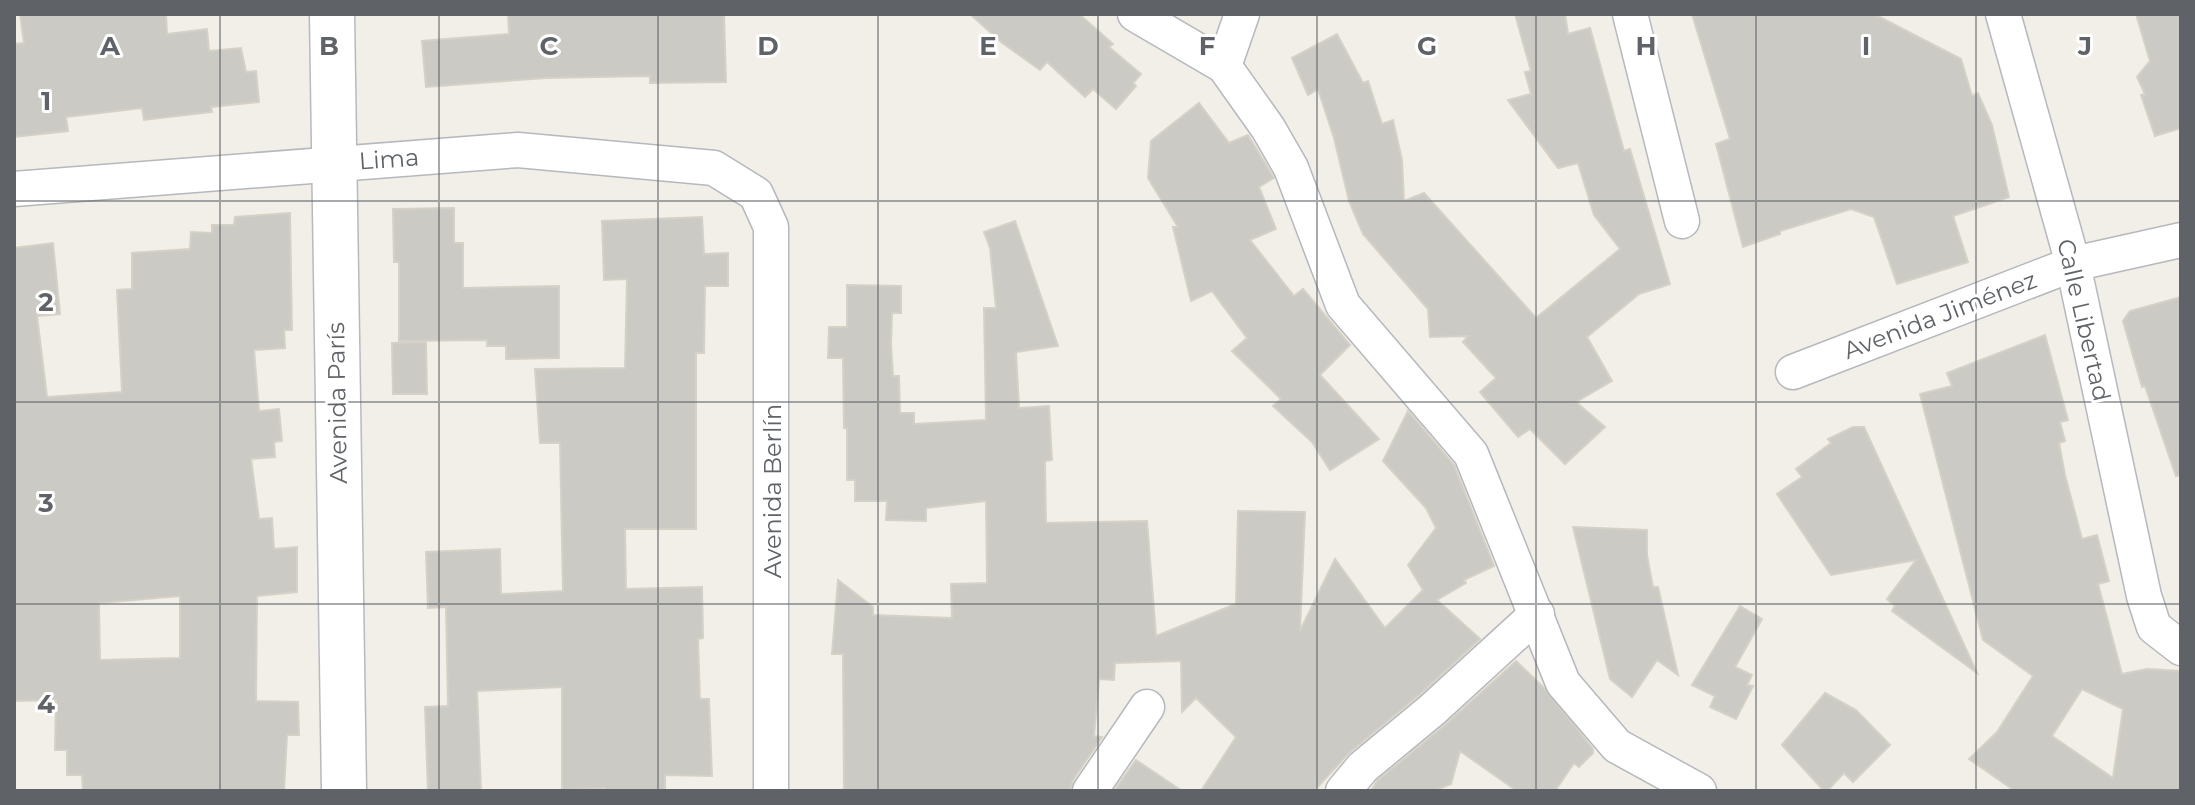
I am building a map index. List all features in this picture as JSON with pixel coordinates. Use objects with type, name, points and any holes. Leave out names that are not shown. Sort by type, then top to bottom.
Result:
[{"type":"main road","name":"Avenida París","points":[[332,14],[344,791]]},
{"type":"street","points":[[1135,14],[1224,66],[1268,128],[1291,168],[1343,305],[1471,454],[1563,683],[1617,746],[1699,791]]},
{"type":"street","points":[[1224,66],[1242,14]]},
{"type":"street","points":[[1630,14],[1682,221]]},
{"type":"street","name":"Calle Libertad","points":[[2003,14],[2073,264],[2144,596],[2154,627],[2181,648]]},
{"type":"street","name":"Lima","points":[[14,189],[518,150],[714,168],[756,194]]},
{"type":"street","name":"Avenida Berlín","points":[[756,194],[771,227],[771,791]]},
{"type":"street","name":"Avenida Jiménez","points":[[1793,372],[2073,264],[2181,240]]},
{"type":"street","points":[[1343,791],[1363,767],[1432,710],[1537,614]]},
{"type":"street","points":[[1090,791],[1147,707]]},
{"type":"building","points":[[20,14],[166,14],[167,34],[207,29],[209,51],[241,48],[246,72],[256,71],[259,102],[211,107],[212,112],[144,120],[142,108],[66,117],[68,131],[14,137],[14,44],[24,43]]},
{"type":"building","points":[[508,14],[724,14],[726,82],[650,83],[650,76],[546,78],[426,87],[422,41],[509,34]]},
{"type":"building","points":[[970,14],[1079,14],[1113,44],[1109,47],[1141,74],[1133,83],[1136,86],[1116,109],[1093,89],[1085,97],[1047,62],[1040,70],[1001,42]]},
{"type":"building","points":[[1515,14],[1565,14],[1568,34],[1590,28],[1624,151],[1630,149],[1670,284],[1639,294],[1587,337],[1612,381],[1576,402],[1605,427],[1565,464],[1530,429],[1518,437],[1480,392],[1496,378],[1463,342],[1468,336],[1430,337],[1428,309],[1363,234],[1349,201],[1318,89],[1308,95],[1292,58],[1337,34],[1363,83],[1368,81],[1382,124],[1393,120],[1402,160],[1404,201],[1424,193],[1536,318],[1620,249],[1594,215],[1578,163],[1558,168],[1508,100],[1531,94],[1525,72],[1531,71]]},
{"type":"building","points":[[1692,14],[1874,14],[1961,59],[1972,96],[1978,93],[1992,125],[2009,197],[1953,216],[1968,262],[1897,284],[1874,217],[1851,209],[1780,231],[1780,234],[1743,247],[1716,144],[1730,139]]},
{"type":"building","points":[[2136,14],[2181,14],[2181,128],[2155,136],[2141,95],[2145,94],[2137,77],[2150,61]]},
{"type":"building","points":[[1199,103],[1229,143],[1248,135],[1274,178],[1259,187],[1276,229],[1250,240],[1294,296],[1303,289],[1350,345],[1320,375],[1379,439],[1330,470],[1312,442],[1273,406],[1281,399],[1232,351],[1247,338],[1212,291],[1191,301],[1173,227],[1178,227],[1148,178],[1151,141]]},
{"type":"building","points":[[454,208],[454,243],[463,243],[463,288],[559,286],[559,358],[506,359],[506,346],[487,346],[487,340],[399,341],[399,262],[394,262],[393,209]]},
{"type":"building","points":[[290,213],[292,330],[284,330],[285,348],[254,350],[259,411],[279,409],[282,441],[274,442],[275,457],[251,459],[259,519],[272,518],[274,549],[297,547],[297,592],[257,596],[256,701],[298,702],[299,735],[287,735],[284,791],[83,791],[82,775],[67,775],[67,750],[55,750],[56,700],[14,701],[14,248],[53,243],[60,314],[37,316],[47,397],[122,392],[117,290],[132,289],[132,253],[190,249],[191,232],[212,233],[212,225],[234,225],[235,217]],"holes":[[[180,596],[180,658],[100,660],[99,603]]]},
{"type":"building","points":[[702,217],[704,254],[728,253],[728,286],[705,286],[704,353],[696,353],[696,529],[625,529],[626,589],[702,587],[703,638],[698,639],[700,699],[709,699],[712,776],[665,775],[665,791],[605,791],[605,788],[562,790],[562,687],[477,691],[481,791],[428,791],[425,707],[448,706],[446,607],[428,608],[426,552],[500,549],[501,594],[563,591],[560,443],[540,443],[535,369],[625,368],[627,279],[604,280],[602,221]]},
{"type":"building","points":[[1015,221],[1058,346],[1016,352],[1019,408],[1049,406],[1052,460],[1045,461],[1046,523],[1147,521],[1156,636],[1236,604],[1238,511],[1305,512],[1300,631],[1335,559],[1385,628],[1423,590],[1408,565],[1436,528],[1426,508],[1383,461],[1408,411],[1454,465],[1494,566],[1464,580],[1466,583],[1437,600],[1480,639],[1350,752],[1314,791],[1201,791],[1236,737],[1196,698],[1182,712],[1181,661],[1115,663],[1114,680],[1099,679],[1094,736],[1102,737],[1073,780],[1070,791],[844,791],[843,654],[832,654],[838,580],[873,607],[873,615],[952,618],[951,584],[987,583],[986,501],[926,508],[926,521],[886,520],[887,501],[855,501],[855,480],[847,480],[843,358],[828,358],[829,327],[847,327],[847,285],[901,286],[901,313],[892,313],[891,344],[893,376],[899,376],[900,413],[914,413],[914,424],[986,420],[984,308],[996,308],[990,248],[984,232]]},
{"type":"building","points":[[2181,297],[2181,475],[2176,476],[2145,386],[2142,387],[2123,321],[2130,311]]},
{"type":"building","points":[[2045,335],[2068,420],[2060,422],[2065,441],[2059,443],[2065,475],[2082,539],[2097,535],[2109,581],[2098,584],[2122,674],[2147,669],[2181,671],[2181,791],[2015,791],[1969,759],[1997,732],[2033,676],[1983,640],[1920,394],[1952,386],[1947,373]],"holes":[[[2082,689],[2123,709],[2113,778],[2052,736]]]},
{"type":"building","points":[[426,342],[427,394],[393,394],[392,343]]},
{"type":"building","points":[[1853,427],[1864,427],[1977,673],[1892,611],[1895,606],[1887,599],[1916,560],[1831,575],[1777,494],[1802,477],[1796,469],[1831,443],[1828,439]]},
{"type":"building","points":[[1573,527],[1647,530],[1647,555],[1653,587],[1658,587],[1678,675],[1657,660],[1632,697],[1610,679]]},
{"type":"building","points":[[1740,606],[1762,619],[1735,667],[1752,675],[1747,685],[1753,686],[1736,719],[1710,707],[1715,696],[1692,685]]},
{"type":"building","points":[[1516,661],[1544,688],[1593,749],[1593,753],[1579,767],[1574,763],[1555,791],[1517,791],[1460,751],[1451,784],[1434,791],[1371,791],[1377,781]]},
{"type":"building","points":[[1825,693],[1856,710],[1890,745],[1853,782],[1844,773],[1827,791],[1782,745]]},
{"type":"building","points":[[1136,760],[1182,791],[1114,791]]}]
